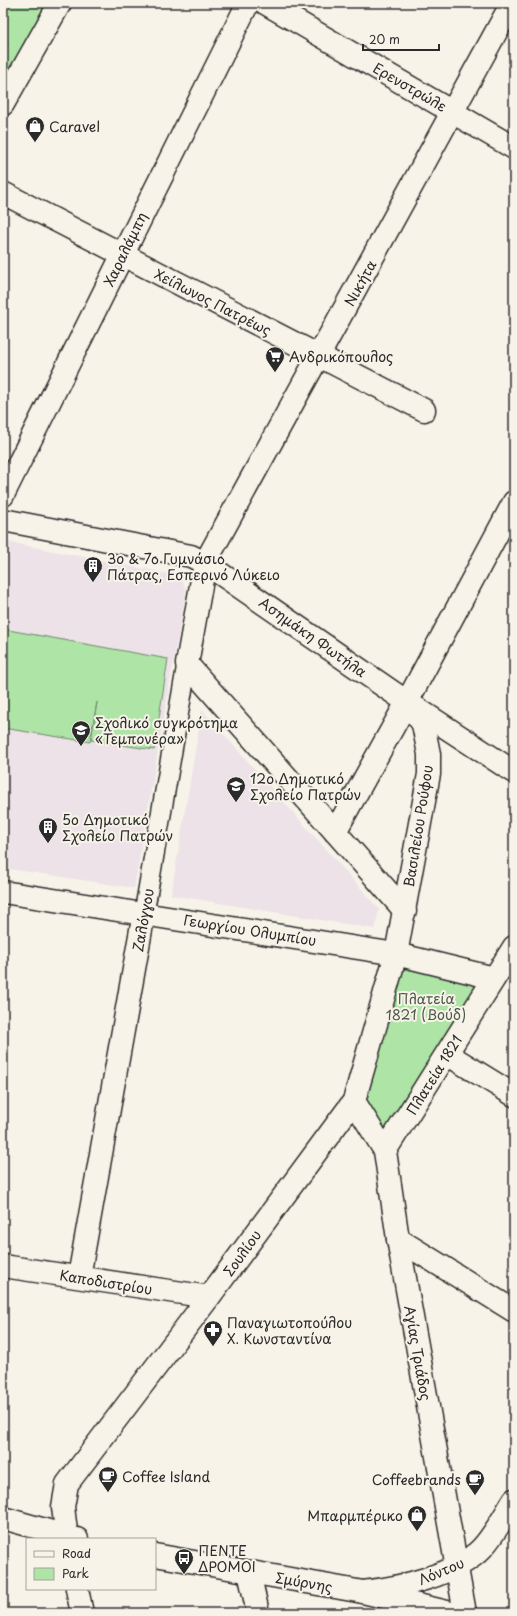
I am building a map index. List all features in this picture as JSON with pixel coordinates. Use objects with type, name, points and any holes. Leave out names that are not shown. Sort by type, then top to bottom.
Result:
[{"type":"street","points":[[3,104],[60,3]]},
{"type":"street","name":"Χαραλάμπη","points":[[3,495],[248,3]]},
{"type":"street","name":"Ερενστρώλε","points":[[265,3],[514,148]]},
{"type":"street","name":"Νικήτα","points":[[206,563],[454,112],[512,3]]},
{"type":"street","name":"Χείλωνος Πατρέως","points":[[3,193],[424,410]]},
{"type":"street","points":[[335,832],[407,702],[514,502]]},
{"type":"street","name":"Ασημάκη Φωτήλα","points":[[3,520],[191,556],[206,563],[407,702],[514,772]]},
{"type":"street","name":"Ζαλόγγου","points":[[79,1278],[206,563]]},
{"type":"street","points":[[188,664],[405,911]]},
{"type":"street","name":"Βασιλείου Ρούφου","points":[[396,954],[429,774],[428,748],[423,724],[407,702]]},
{"type":"street","name":"Γεωργίου Ολυμπίου","points":[[3,892],[144,913],[396,954],[494,978]]},
{"type":"street","name":"Πλατεία 1821","points":[[385,1151],[514,947]]},
{"type":"street","name":"Σουλίου","points":[[70,1538],[63,1507],[67,1484],[209,1297],[354,1101],[396,954]]},
{"type":"street","points":[[447,1054],[514,1095]]},
{"type":"street","name":"Αγίας Τριάδος","points":[[354,1101],[385,1151],[398,1239],[465,1613]]},
{"type":"street","points":[[398,1239],[514,1311]]},
{"type":"street","name":"Καποδιστρίου","points":[[3,1266],[209,1297]]},
{"type":"street","name":"Λόντου","points":[[363,1592],[410,1584],[457,1566],[481,1549],[514,1500]]},
{"type":"street","points":[[3,1518],[70,1538]]},
{"type":"street","name":"Σμύρνης","points":[[156,1555],[363,1592],[451,1613]]},
{"type":"street","points":[[249,1572],[258,1613]]},
{"type":"street","points":[[77,1590],[82,1613]]},
{"type":"shaded area","name":"Σχολικό συγκρότημα «Τεμπονέρα»","points":[[3,541],[180,576],[186,590],[134,888],[3,868]]},
{"type":"shaded area","name":"12ο Δημοτικό Σχολείο Πατρών","points":[[202,710],[379,909],[375,929],[171,895]]},
{"type":"green space","points":[[3,3],[60,3],[3,104]]},
{"type":"green space","points":[[3,629],[168,659],[154,750],[91,740],[97,702],[90,742],[3,728]]},
{"type":"green space","name":"Πλατεία 1821 (Βούδ)","points":[[396,954],[494,978],[385,1151],[354,1101]]},
{"type":"place","name":"Caravel","points":[[35,143]]},
{"type":"place","name":"Ανδρικόπουλος","points":[[275,373]]},
{"type":"place","name":"3ο & 7ο Γυμνάσιο Πάτρας, Εσπερινό Λύκειο","points":[[93,583]]},
{"type":"place","name":"Σχολικό συγκρότημα «Τεμπονέρα»","points":[[81,747]]},
{"type":"place","name":"12ο Δημοτικό Σχολείο Πατρών","points":[[236,803]]},
{"type":"place","name":"5ο Δημοτικό Σχολείο Πατρών","points":[[48,844]]},
{"type":"place","name":"Παναγιωτοπούλου Χ. Κωνσταντίνα","points":[[213,1347]]},
{"type":"place","name":"Coffee Island","points":[[108,1493]]},
{"type":"place","name":"Coffeebrands","points":[[475,1496]]},
{"type":"place","name":"Μπαρμπέρικο","points":[[417,1532]]},
{"type":"place","name":"ΠΕΝΤΕ ΔΡΟΜΟΙ","points":[[184,1575]]}]
